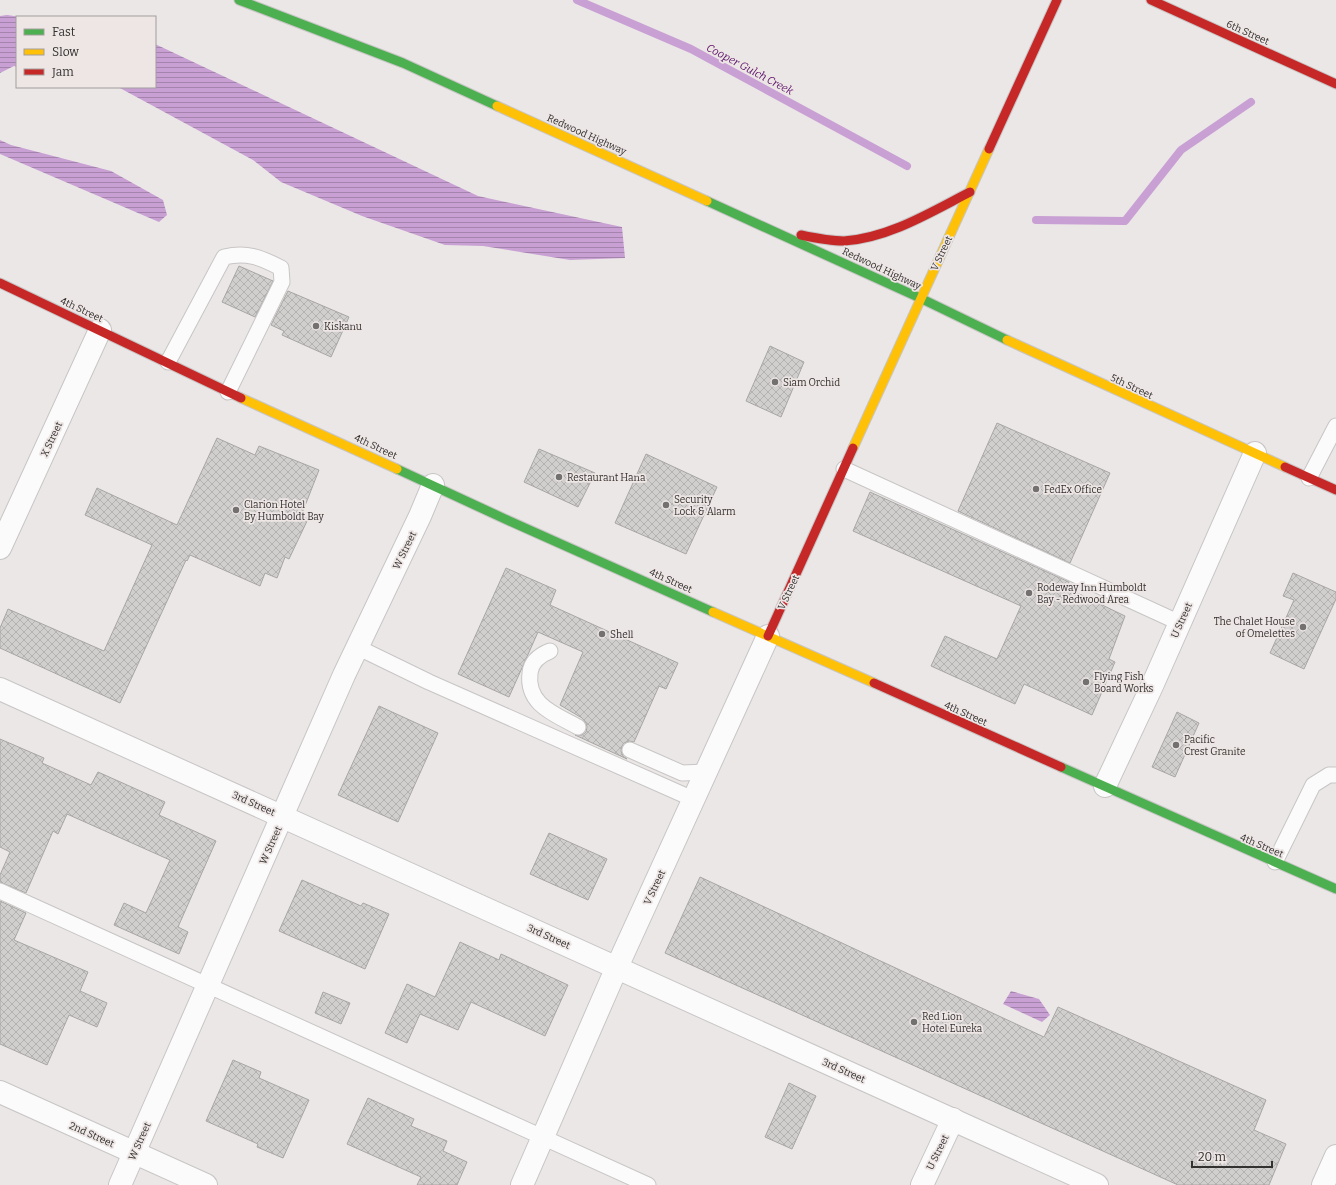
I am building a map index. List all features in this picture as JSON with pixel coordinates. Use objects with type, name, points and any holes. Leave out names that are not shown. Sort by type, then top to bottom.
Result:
[{"type":"main road","name":"Redwood Highway","points":[[239,0],[403,63],[920,298]]},
{"type":"main road","name":"V Street","points":[[768,636],[1056,0]]},
{"type":"main road","name":"6th Street","points":[[1150,0],[1336,84]]},
{"type":"main road","points":[[772,230],[822,240],[849,240],[872,236],[921,217],[970,192]]},
{"type":"main road","name":"4th Street","points":[[0,283],[228,392],[504,518],[1336,889]]},
{"type":"main road","name":"5th Street","points":[[920,298],[989,332],[1186,423],[1336,490]]},
{"type":"street","name":"X Street","points":[[0,548],[100,330]]},
{"type":"street","name":"U Street","points":[[1105,786],[1180,623],[1255,453]]},
{"type":"street","name":"W Street","points":[[120,1185],[357,647],[420,516],[433,485]]},
{"type":"street","name":"V Street","points":[[522,1185],[693,799],[768,636]]},
{"type":"street","name":"3rd Street","points":[[0,689],[1098,1185]]},
{"type":"street","name":"2nd Street","points":[[0,1092],[206,1185]]},
{"type":"street","name":"U Street","points":[[922,1185],[953,1119]]},
{"type":"street","points":[[1324,1185],[1336,1156]]},
{"type":"lane","points":[[168,362],[224,257],[248,255],[266,260],[281,268],[282,282],[228,392]]},
{"type":"lane","points":[[1309,478],[1336,426]]},
{"type":"lane","points":[[844,469],[1180,623]]},
{"type":"lane","points":[[357,647],[429,682],[693,799]]},
{"type":"lane","points":[[550,651],[542,654],[530,669],[530,688],[535,699],[544,708],[578,727]]},
{"type":"lane","points":[[630,750],[682,773],[706,772]]},
{"type":"lane","points":[[1275,862],[1313,785],[1329,775],[1336,775]]},
{"type":"lane","points":[[0,891],[648,1185]]},
{"type":"shaded area","points":[[0,16],[16,16],[16,67],[14,66],[0,73]]},
{"type":"shaded area","points":[[156,44],[478,196],[622,227],[625,258],[570,260],[483,246],[445,245],[362,216],[281,182],[253,160],[120,88],[156,88]]},
{"type":"shaded area","points":[[0,140],[11,145],[111,171],[163,200],[167,215],[159,222],[0,154]]},
{"type":"shaded area","points":[[1011,991],[1039,999],[1050,1015],[1042,1022],[1003,1004]]},
{"type":"building","points":[[239,266],[273,281],[255,317],[222,302]]},
{"type":"building","name":"Kiskanu","points":[[288,291],[349,317],[331,357],[282,335],[284,331],[271,325]]},
{"type":"building","name":"Siam Orchid","points":[[770,346],[804,362],[781,417],[746,401]]},
{"type":"building","name":"FedEx Office","points":[[997,423],[1110,473],[1070,563],[958,511]]},
{"type":"building","points":[[217,438],[255,455],[259,446],[319,470],[301,516],[308,519],[289,559],[285,557],[277,578],[265,573],[260,586],[190,555],[187,561],[186,560],[120,703],[0,648],[0,628],[8,609],[104,651],[152,545],[85,515],[97,488],[177,525]]},
{"type":"building","name":"Restaurant Hana","points":[[539,449],[595,473],[578,507],[524,482]]},
{"type":"building","name":"Security Lock & Alarm","points":[[646,454],[717,487],[686,554],[615,523]]},
{"type":"building","name":"Rodeway Inn Humboldt Bay - Redwood Area","points":[[870,492],[1069,582],[1067,588],[1125,616],[1109,659],[1115,662],[1092,715],[1024,684],[1015,704],[931,666],[945,636],[997,659],[1021,606],[853,531]]},
{"type":"building","points":[[506,568],[556,590],[550,605],[678,663],[666,689],[659,686],[634,742],[629,741],[624,743],[622,746],[621,751],[623,756],[627,759],[575,735],[582,735],[586,732],[586,723],[582,718],[560,705],[583,652],[538,632],[509,697],[458,674]]},
{"type":"building","name":"The Chalet House of Omelettes","points":[[1293,573],[1336,592],[1336,599],[1304,669],[1270,653],[1294,600],[1283,596]]},
{"type":"building","points":[[379,706],[438,733],[398,822],[338,795]]},
{"type":"building","name":"Pacific Crest Granite","points":[[1177,712],[1199,723],[1175,777],[1152,767]]},
{"type":"building","points":[[0,739],[44,758],[42,763],[91,785],[98,772],[165,802],[159,815],[216,841],[178,927],[188,932],[179,954],[114,925],[124,903],[146,913],[170,860],[67,814],[58,834],[53,831],[26,893],[0,882],[0,875],[10,852],[0,847]]},
{"type":"building","points":[[549,833],[607,859],[588,900],[530,874]]},
{"type":"building","name":"Red Lion Hotel Eureka","points":[[700,877],[1044,1037],[1058,1007],[1266,1100],[1254,1130],[1286,1144],[1269,1185],[1178,1185],[665,953]]},
{"type":"building","points":[[302,880],[361,906],[363,903],[389,914],[365,969],[279,931]]},
{"type":"building","points":[[0,901],[26,913],[14,940],[88,972],[80,991],[107,1003],[97,1027],[69,1015],[47,1065],[0,1044]]},
{"type":"building","points":[[460,942],[499,960],[501,954],[568,985],[545,1036],[471,1002],[458,1030],[420,1014],[407,1043],[385,1033],[407,984],[435,997]]},
{"type":"building","points":[[323,992],[350,1003],[341,1024],[315,1013]]},
{"type":"building","points":[[233,1060],[261,1072],[259,1078],[309,1100],[283,1158],[257,1147],[258,1144],[206,1121]]},
{"type":"building","points":[[789,1083],[816,1096],[792,1149],[765,1137]]},
{"type":"building","points":[[368,1098],[414,1119],[411,1126],[447,1141],[443,1151],[467,1162],[457,1185],[417,1185],[421,1177],[347,1144]]},
{"type":"waterway","name":"Cooper Gulch Creek","points":[[577,0],[691,49],[907,166]]},
{"type":"waterway","name":"Cooper Gulch Creek","points":[[1036,220],[1125,221],[1181,150],[1251,102]]},
{"type":"traffic: fast","points":[[239,0],[403,63],[497,106]]},
{"type":"traffic: fast","points":[[707,201],[920,298],[1007,340]]},
{"type":"traffic: fast","points":[[397,469],[713,612]]},
{"type":"traffic: fast","points":[[1061,767],[1336,889]]},
{"type":"traffic: slow","points":[[497,106],[707,201]]},
{"type":"traffic: slow","points":[[853,448],[989,149]]},
{"type":"traffic: slow","points":[[1007,340],[1285,467]]},
{"type":"traffic: slow","points":[[241,398],[397,469]]},
{"type":"traffic: slow","points":[[713,612],[874,683]]},
{"type":"traffic: jam","points":[[989,149],[1057,0]]},
{"type":"traffic: jam","points":[[1151,0],[1336,84]]},
{"type":"traffic: jam","points":[[801,235],[827,240],[844,241],[877,235],[925,216],[970,192]]},
{"type":"traffic: jam","points":[[0,283],[241,398]]},
{"type":"traffic: jam","points":[[768,636],[853,448]]},
{"type":"traffic: jam","points":[[1285,467],[1336,490]]},
{"type":"traffic: jam","points":[[874,683],[1061,767]]},
{"type":"place","name":"Kiskanu","points":[[316,326]]},
{"type":"place","name":"Siam Orchid","points":[[775,382]]},
{"type":"place","name":"Restaurant Hana","points":[[559,477]]},
{"type":"place","name":"FedEx Office","points":[[1036,489]]},
{"type":"place","name":"Security Lock & Alarm","points":[[666,505]]},
{"type":"place","name":"Clarion Hotel By Humboldt Bay","points":[[236,510]]},
{"type":"place","name":"Rodeway Inn Humboldt Bay - Redwood Area","points":[[1029,593]]},
{"type":"place","name":"The Chalet House of Omelettes","points":[[1303,627]]},
{"type":"place","name":"Shell","points":[[602,634]]},
{"type":"place","name":"Flying Fish Board Works","points":[[1086,682]]},
{"type":"place","name":"Pacific Crest Granite","points":[[1176,745]]},
{"type":"place","name":"Red Lion Hotel Eureka","points":[[914,1022]]}]
